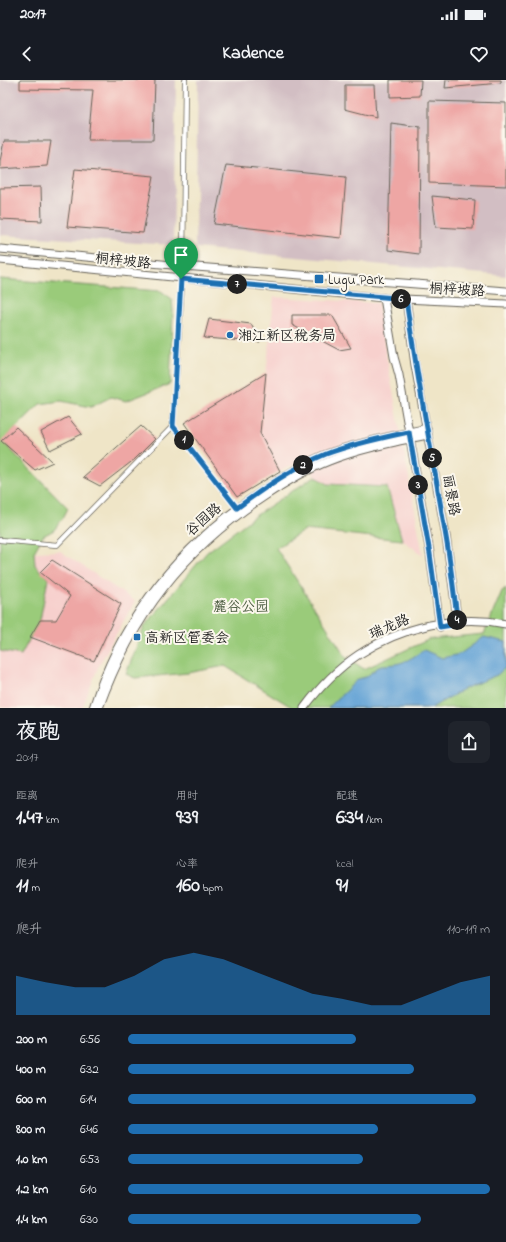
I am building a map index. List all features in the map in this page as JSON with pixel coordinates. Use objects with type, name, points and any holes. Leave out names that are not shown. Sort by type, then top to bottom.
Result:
[{"type":"main road","name":"桐梓坡路","points":[[0,249],[183,266],[506,291]]},
{"type":"main road","name":"桐梓坡路","points":[[0,260],[384,298],[506,304]]},
{"type":"main road","points":[[384,298],[410,436],[430,554],[440,625]]},
{"type":"main road","name":"丽景路","points":[[406,299],[415,365],[447,543],[458,623]]},
{"type":"main road","name":"谷园路","points":[[92,708],[101,683],[118,646],[152,592],[187,551],[214,526],[279,479],[320,457],[347,448],[427,432]]},
{"type":"main road","name":"谷园路","points":[[99,708],[107,686],[122,654],[146,611],[182,565],[217,531],[252,504],[303,472],[348,454],[410,436]]},
{"type":"main road","name":"瑞龙路","points":[[304,708],[341,668],[357,655],[391,637],[412,630],[440,625],[486,621],[506,624]]},
{"type":"main road","name":"瑞龙路","points":[[458,623],[485,624],[506,627]]},
{"type":"main road","name":"瑞龙路","points":[[308,708],[343,670],[374,649],[392,640],[440,625]]},
{"type":"street","points":[[185,80],[183,266],[173,426],[237,508]]},
{"type":"street","points":[[0,540],[57,544],[173,426]]},
{"type":"shaded area","points":[[0,80],[176,80],[173,245],[0,235]]},
{"type":"shaded area","points":[[198,80],[506,80],[506,276],[195,248]]},
{"type":"shaded area","points":[[274,297],[378,303],[423,555],[402,540],[387,487],[328,484],[315,476],[305,460],[280,471],[260,433]]},
{"type":"shaded area","points":[[60,551],[135,601],[99,665],[82,708],[0,707],[0,651],[21,655],[30,637],[35,565],[34,552]]},
{"type":"green space","points":[[0,279],[161,291],[172,299],[173,312],[170,384],[126,401],[111,397],[91,407],[61,401],[40,404],[2,441],[68,508],[54,530],[43,536],[34,552],[35,565],[48,579],[40,620],[21,655],[0,651]]},
{"type":"green space","name":"麓谷公园","points":[[315,476],[328,484],[387,487],[402,540],[305,530],[276,548],[346,657],[364,669],[430,639],[484,634],[502,591],[506,588],[506,708],[293,708],[225,666],[188,673],[135,678],[126,674],[144,627],[207,552],[255,516]]},
{"type":"water","points":[[484,637],[506,642],[506,667],[497,675],[466,688],[431,708],[328,708],[358,679],[366,677],[381,665],[404,662],[424,650],[442,658],[460,654]]},
{"type":"building","points":[[20,80],[155,80],[153,140],[88,140],[93,90],[20,89]]},
{"type":"building","points":[[390,80],[421,80],[420,96],[390,97]]},
{"type":"building","points":[[446,80],[501,80],[501,83],[445,88]]},
{"type":"building","points":[[345,85],[374,85],[376,117],[345,109]]},
{"type":"building","points":[[429,101],[506,103],[506,186],[429,183]]},
{"type":"building","points":[[391,123],[420,127],[419,254],[388,250]]},
{"type":"building","points":[[4,141],[51,141],[47,166],[0,169]]},
{"type":"building","points":[[226,165],[346,177],[341,238],[214,224]]},
{"type":"building","points":[[75,169],[154,176],[143,233],[67,227]]},
{"type":"building","points":[[41,187],[42,221],[0,219],[0,188]]},
{"type":"building","points":[[432,196],[475,200],[473,229],[436,227]]},
{"type":"building","points":[[292,315],[332,315],[351,348],[339,350],[292,325]]},
{"type":"building","points":[[209,319],[251,324],[260,342],[204,338]]},
{"type":"building","points":[[266,373],[260,433],[280,471],[237,497],[184,423]]},
{"type":"building","points":[[68,417],[82,434],[50,450],[41,432]]},
{"type":"building","points":[[141,426],[155,439],[135,459],[100,486],[83,477]]},
{"type":"building","points":[[16,427],[53,462],[35,470],[1,441]]},
{"type":"building","points":[[52,560],[121,604],[94,661],[30,637],[40,620],[56,620],[70,596],[40,572]]},
{"type":"place","name":"Lugu Park","points":[[319,279]]},
{"type":"place","name":"湘江新区税务局","points":[[230,335]]},
{"type":"place","name":"高新区管委会","points":[[137,637]]},
{"type":"route","points":[[181,279],[406,299],[415,365],[446,536],[458,624],[440,627],[430,554],[409,432],[327,454],[279,479],[237,508],[173,426],[181,279]]}]
